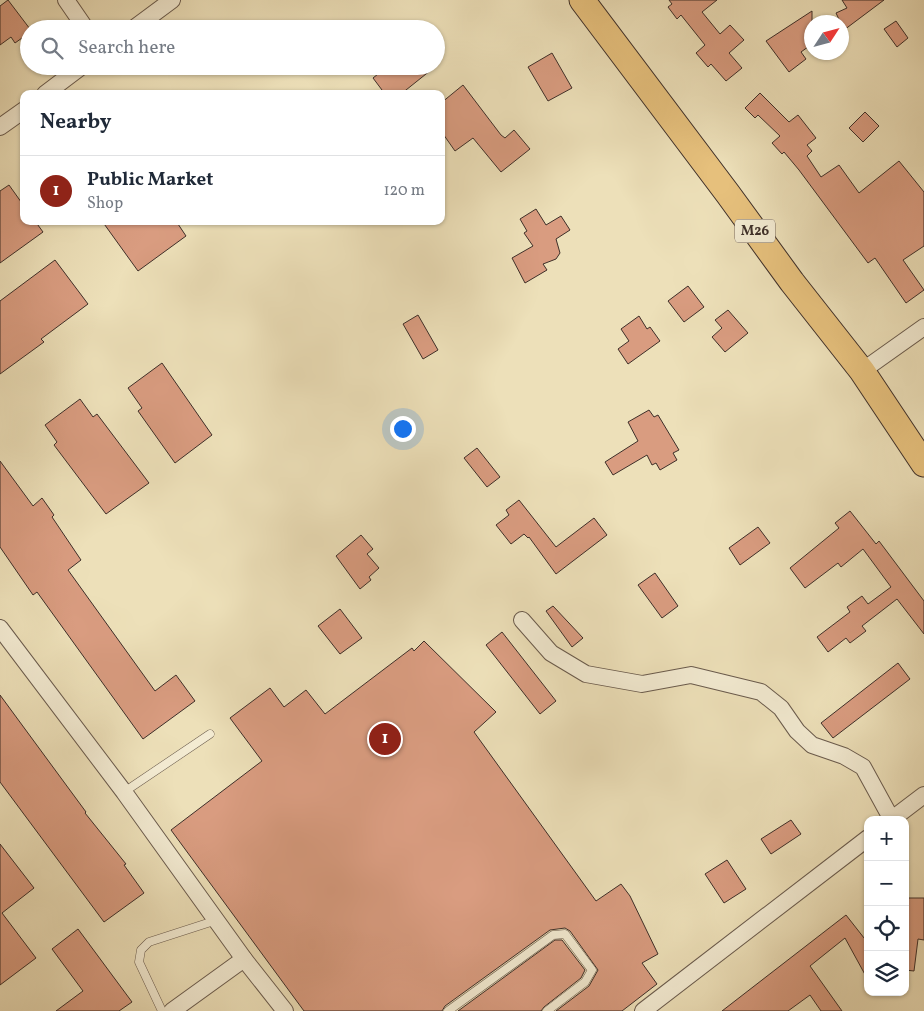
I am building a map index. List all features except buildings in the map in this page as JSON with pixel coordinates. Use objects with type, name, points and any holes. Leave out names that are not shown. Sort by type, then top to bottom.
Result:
[{"type":"main road","name":"M26","points":[[582,0],[723,186],[792,282],[862,371],[924,464]]},
{"type":"street","points":[[66,0],[80,20]]},
{"type":"street","points":[[145,20],[172,0]]},
{"type":"street","points":[[50,90],[70,75]]},
{"type":"street","points":[[0,127],[20,113]]},
{"type":"street","points":[[862,371],[924,327]]},
{"type":"street","points":[[522,620],[551,653],[586,674],[642,684],[691,675],[761,692],[781,708],[796,731],[812,745],[844,756],[863,767],[889,816]]},
{"type":"street","points":[[0,628],[124,792],[244,960],[285,1011]]},
{"type":"street","points":[[896,816],[924,795]]},
{"type":"street","points":[[643,1011],[864,841]]},
{"type":"street","points":[[172,1011],[244,960]]},
{"type":"lane","points":[[124,792],[210,734]]},
{"type":"lane","points":[[162,1011],[139,962],[142,950],[149,942],[217,920]]},
{"type":"lane","points":[[448,1011],[553,935],[565,934],[592,970],[585,982],[547,1011]]},
{"type":"place","name":"Public Market","points":[[385,739]]}]
